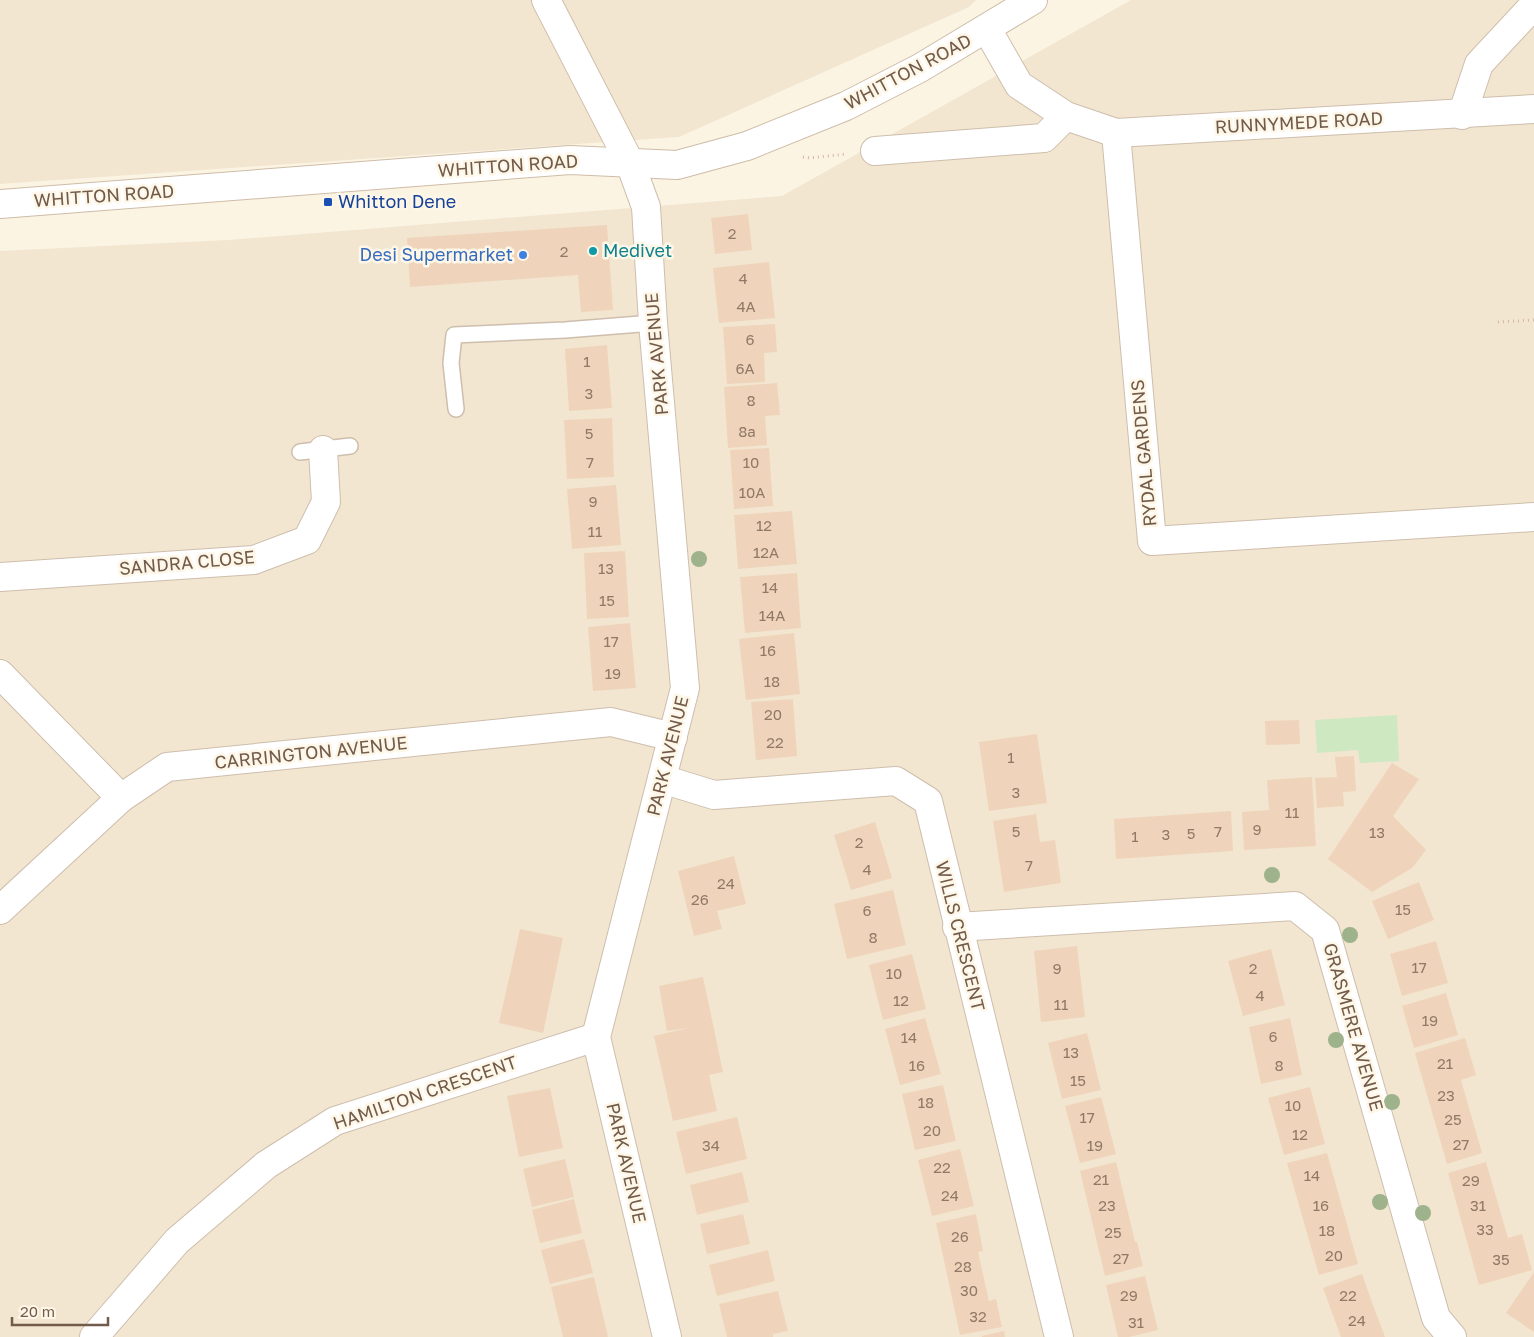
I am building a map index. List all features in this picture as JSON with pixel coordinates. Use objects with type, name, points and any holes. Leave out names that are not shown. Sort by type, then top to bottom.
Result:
[{"type":"street","points":[[546,0],[630,163]]},
{"type":"street","name":"WHITTON ROAD","points":[[0,204],[570,160],[677,165],[747,146],[846,106],[920,68],[987,29],[1025,3]]},
{"type":"street","points":[[1462,114],[1479,64],[1534,5]]},
{"type":"street","name":"RUNNYMEDE ROAD","points":[[987,29],[1018,85],[1066,116],[1116,133],[1534,109]]},
{"type":"street","points":[[875,152],[1044,138],[1066,116]]},
{"type":"street","name":"RYDAL GARDENS","points":[[1116,133],[1152,541],[1534,518]]},
{"type":"street","name":"PARK AVENUE","points":[[630,163],[646,207],[654,323],[686,688],[596,1037],[667,1337]]},
{"type":"street","name":"SANDRA CLOSE","points":[[0,577],[254,560],[307,540],[326,502],[311,451]]},
{"type":"street","points":[[0,674],[122,798]]},
{"type":"street","name":"CARRINGTON AVENUE","points":[[0,910],[122,798],[168,767],[611,722],[673,737]]},
{"type":"street","name":"WILLS CRESCENT","points":[[662,780],[714,795],[896,781],[928,801],[957,926],[1059,1337]]},
{"type":"street","name":"GRASMERE AVENUE","points":[[957,926],[1295,906],[1325,930],[1436,1318],[1452,1337]]},
{"type":"street","name":"HAMILTON CRESCENT","points":[[94,1337],[177,1241],[266,1165],[335,1121],[596,1037]]},
{"type":"lane","points":[[456,409],[451,362],[454,335],[565,330],[654,323]]},
{"type":"lane","points":[[311,451],[350,446]]},
{"type":"path","points":[[1498,322],[1534,320]]},
{"type":"shaded area","points":[[0,0],[976,0],[969,7],[679,137],[0,184]]},
{"type":"shaded area","points":[[1131,0],[1534,0],[1534,1337],[0,1337],[0,251],[228,240],[782,196]]},
{"type":"green space","points":[[1397,715],[1399,761],[1360,763],[1358,750],[1317,753],[1315,720]]},
{"type":"building","points":[[748,214],[752,250],[715,254],[711,218]]},
{"type":"building","points":[[607,225],[613,310],[581,312],[578,275],[410,287],[407,238]]},
{"type":"building","points":[[769,262],[775,318],[719,323],[713,268]]},
{"type":"building","points":[[775,324],[777,352],[764,353],[765,382],[727,384],[723,327]]},
{"type":"building","points":[[607,345],[612,408],[569,411],[565,349]]},
{"type":"building","points":[[777,383],[780,415],[765,416],[767,445],[728,448],[724,387]]},
{"type":"building","points":[[612,418],[614,477],[567,479],[564,420]]},
{"type":"building","points":[[769,448],[773,506],[734,509],[730,450]]},
{"type":"building","points":[[616,485],[621,545],[572,549],[567,489]]},
{"type":"building","points":[[792,511],[797,564],[738,569],[734,515]]},
{"type":"building","points":[[625,551],[629,617],[587,619],[584,553]]},
{"type":"building","points":[[797,573],[801,628],[745,633],[740,577]]},
{"type":"building","points":[[630,623],[636,688],[593,691],[588,627]]},
{"type":"building","points":[[794,633],[800,694],[746,700],[739,639]]},
{"type":"building","points":[[793,699],[797,756],[756,760],[751,702]]},
{"type":"building","points":[[1299,720],[1300,744],[1266,745],[1265,721]]},
{"type":"building","points":[[1037,734],[1047,803],[989,811],[979,742]]},
{"type":"building","points":[[1354,756],[1356,791],[1343,792],[1344,806],[1317,808],[1315,778],[1337,777],[1335,757]]},
{"type":"building","points":[[1392,763],[1419,779],[1393,816],[1426,850],[1412,868],[1372,892],[1328,859]]},
{"type":"building","points":[[1312,777],[1316,846],[1244,850],[1242,812],[1269,810],[1267,780]]},
{"type":"building","points":[[1231,811],[1233,851],[1116,859],[1114,819]]},
{"type":"building","points":[[1036,814],[1040,842],[1055,840],[1061,883],[1004,892],[993,821]]},
{"type":"building","points":[[875,822],[892,878],[851,890],[834,835]]},
{"type":"building","points":[[734,856],[746,904],[717,911],[722,929],[694,936],[678,871]]},
{"type":"building","points":[[1419,882],[1434,920],[1388,939],[1372,901]]},
{"type":"building","points":[[893,890],[906,945],[847,959],[834,904]]},
{"type":"building","points":[[520,929],[563,938],[543,1033],[499,1023]]},
{"type":"building","points":[[1436,941],[1448,983],[1402,996],[1390,954]]},
{"type":"building","points":[[1077,946],[1085,1017],[1041,1022],[1034,951]]},
{"type":"building","points":[[1271,949],[1285,1005],[1243,1016],[1228,961]]},
{"type":"building","points":[[912,954],[926,1009],[883,1020],[869,965]]},
{"type":"building","points":[[703,977],[723,1072],[709,1075],[717,1111],[673,1121],[654,1036],[688,1028],[667,1031],[659,986]]},
{"type":"building","points":[[1446,993],[1458,1035],[1414,1048],[1402,1006]]},
{"type":"building","points":[[925,1018],[941,1074],[900,1085],[885,1029]]},
{"type":"building","points":[[1290,1018],[1302,1075],[1261,1084],[1249,1027]]},
{"type":"building","points":[[1087,1033],[1101,1090],[1062,1099],[1048,1043]]},
{"type":"building","points":[[1465,1038],[1476,1075],[1461,1080],[1482,1153],[1447,1164],[1415,1053]]},
{"type":"building","points":[[943,1085],[956,1141],[915,1150],[902,1094]]},
{"type":"building","points":[[1310,1087],[1325,1144],[1284,1155],[1268,1098]]},
{"type":"building","points":[[550,1088],[563,1148],[519,1157],[507,1096]]},
{"type":"building","points":[[1101,1097],[1116,1154],[1080,1163],[1065,1106]]},
{"type":"building","points":[[737,1117],[747,1159],[686,1174],[676,1132]]},
{"type":"building","points":[[960,1149],[974,1206],[932,1216],[918,1160]]},
{"type":"building","points":[[1327,1153],[1358,1264],[1319,1275],[1287,1163]]},
{"type":"building","points":[[565,1159],[574,1197],[532,1207],[523,1169]]},
{"type":"building","points":[[1116,1162],[1135,1242],[1137,1242],[1143,1266],[1105,1276],[1080,1171]]},
{"type":"building","points":[[1486,1162],[1508,1238],[1522,1234],[1532,1270],[1479,1285],[1448,1173]]},
{"type":"building","points":[[742,1172],[749,1202],[697,1215],[690,1185]]},
{"type":"building","points":[[574,1199],[582,1233],[540,1243],[532,1210]]},
{"type":"building","points":[[743,1214],[750,1244],[707,1254],[700,1224]]},
{"type":"building","points":[[976,1214],[983,1251],[978,1252],[989,1301],[996,1299],[1002,1327],[960,1335],[936,1223]]},
{"type":"building","points":[[584,1239],[593,1273],[550,1284],[541,1250]]},
{"type":"building","points":[[768,1250],[775,1281],[717,1296],[709,1265]]},
{"type":"building","points":[[1534,1272],[1534,1332],[1506,1313]]},
{"type":"building","points":[[1362,1274],[1385,1337],[1341,1337],[1323,1288]]},
{"type":"building","points":[[1145,1276],[1158,1330],[1129,1337],[1118,1337],[1106,1285]]},
{"type":"building","points":[[594,1277],[608,1337],[563,1337],[551,1287]]},
{"type":"building","points":[[778,1291],[788,1331],[773,1334],[773,1337],[727,1337],[719,1304]]},
{"type":"building","points":[[1004,1331],[1005,1337],[982,1337],[982,1336]]},
{"type":"place","name":"Whitton Dene","points":[[328,202]]},
{"type":"place","name":"Medivet","points":[[593,251]]},
{"type":"place","name":"Desi Supermarket","points":[[523,255]]}]
